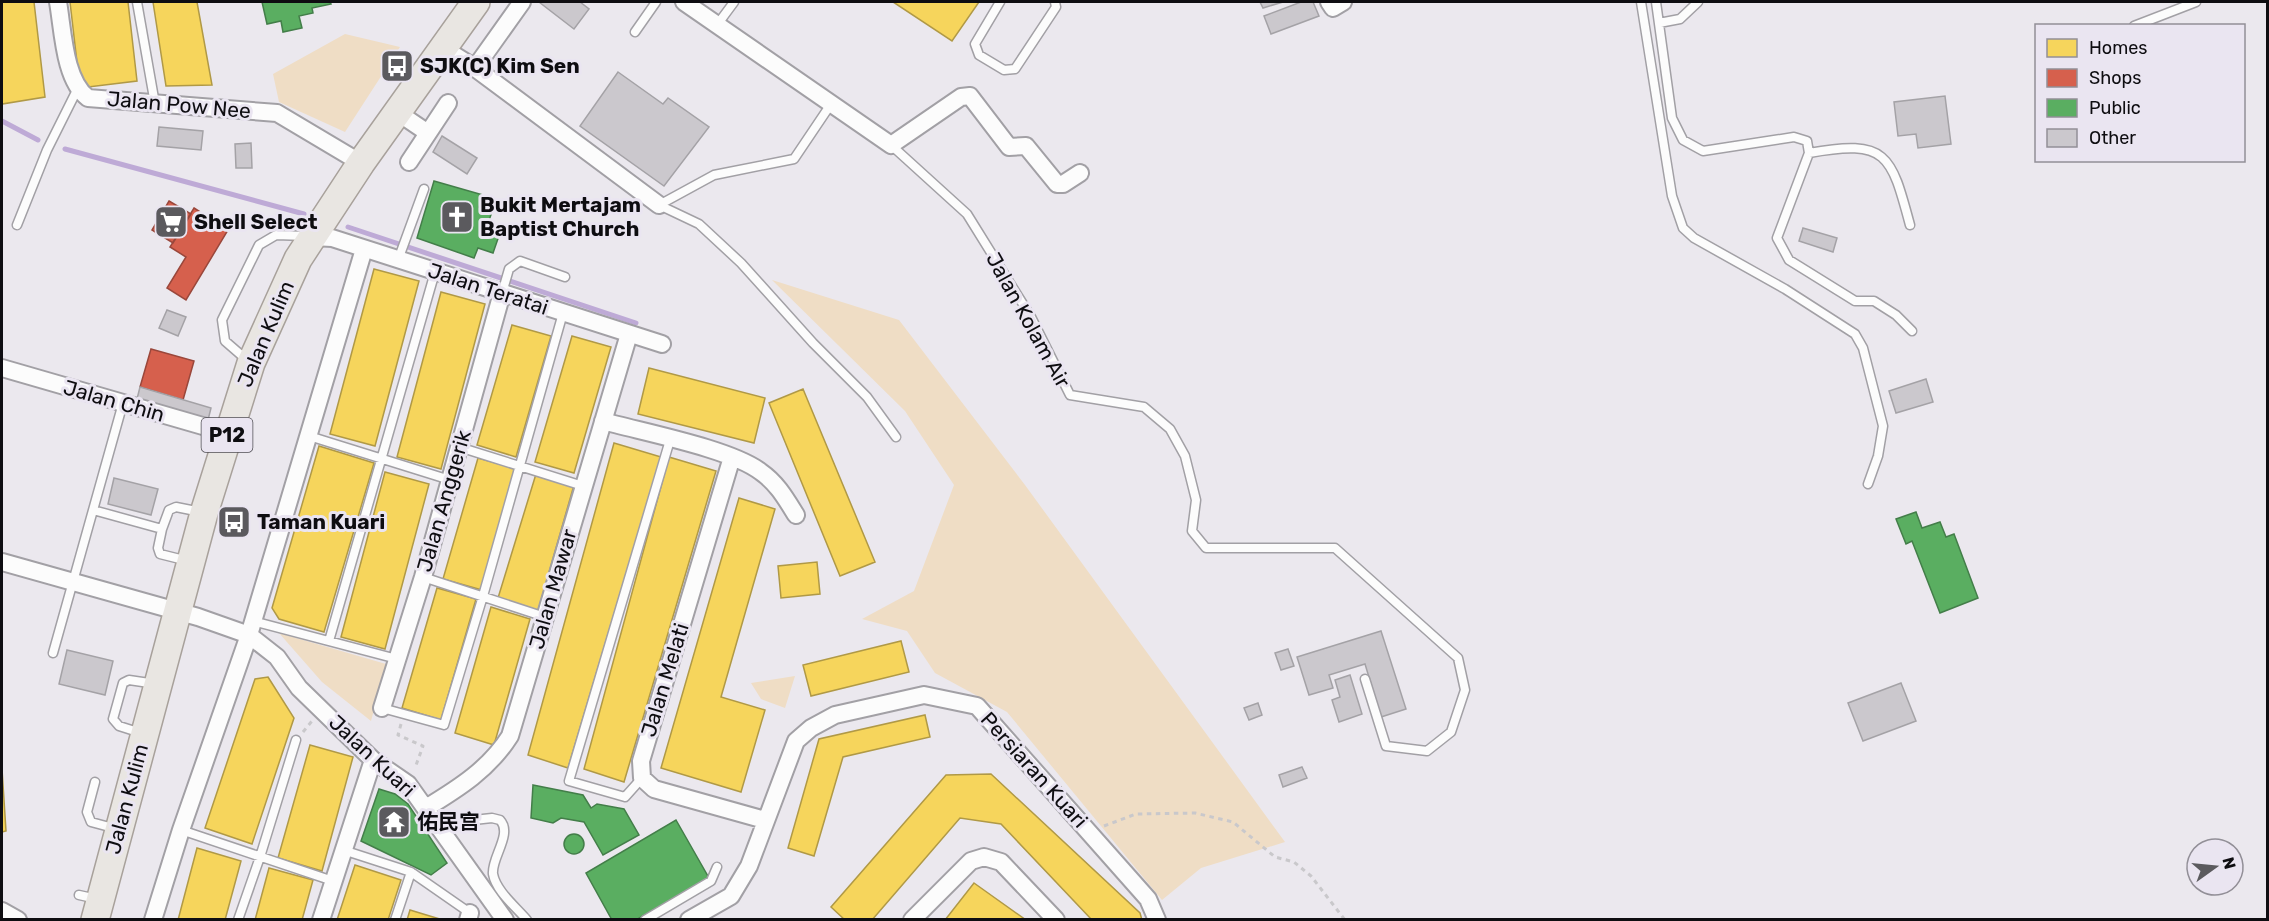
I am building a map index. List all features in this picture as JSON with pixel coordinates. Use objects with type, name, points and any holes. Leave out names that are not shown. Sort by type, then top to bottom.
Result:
[{"type":"main road","name":"Jalan Kulim","points":[[91,905],[119,830],[204,513],[227,433],[251,363],[298,259],[361,163],[476,2]]},
{"type":"street","name":"Jalan Pow Nee","points":[[58,2],[72,77],[77,90],[88,98],[277,113],[361,163]]},
{"type":"street","points":[[475,68],[522,2]]},
{"type":"street","name":"Jalan Kolam Air","points":[[684,2],[891,145]]},
{"type":"street","points":[[1329,2],[1333,8],[1343,2]]},
{"type":"street","points":[[443,48],[475,68],[659,205]]},
{"type":"street","points":[[891,145],[961,97],[970,96],[1009,147],[1026,146],[1057,184],[1063,184],[1080,173]]},
{"type":"street","points":[[409,162],[448,103]]},
{"type":"street","points":[[397,112],[428,133]]},
{"type":"street","name":"Jalan Teratai","points":[[313,237],[332,238],[662,344]]},
{"type":"street","points":[[153,920],[181,830],[251,628],[364,249]]},
{"type":"street","name":"Jalan Anggerik","points":[[382,708],[423,577],[502,293]]},
{"type":"street","name":"Jalan Mawar","points":[[426,808],[466,784],[498,755],[510,736],[629,334]]},
{"type":"street","name":"Jalan Chin","points":[[2,368],[227,433]]},
{"type":"street","points":[[603,421],[732,457],[760,470],[777,485],[796,515]]},
{"type":"street","name":"Jalan Melati","points":[[642,778],[641,761],[732,457]]},
{"type":"street","name":"Jalan Kuari","points":[[2,562],[179,612],[251,628],[277,657],[299,688],[373,760],[408,784],[505,920]]},
{"type":"street","name":"Persiaran Kuari","points":[[689,920],[731,896],[749,866],[796,741],[811,728],[835,715],[924,695],[977,706],[1148,899],[1157,920]]},
{"type":"street","points":[[321,920],[373,760]]},
{"type":"street","points":[[642,778],[654,789],[765,820]]},
{"type":"street","points":[[912,920],[971,861],[984,857],[1001,862],[1056,920]]},
{"type":"street","points":[[2,911],[18,920]]},
{"type":"lane","points":[[137,2],[155,104]]},
{"type":"lane","points":[[635,32],[656,2]]},
{"type":"lane","points":[[717,24],[734,2]]},
{"type":"lane","points":[[1000,2],[975,44],[979,55],[1004,70],[1016,69],[1056,7],[1055,2]]},
{"type":"lane","points":[[1641,2],[1672,196],[1683,228],[1694,238],[1785,289],[1855,334],[1863,348],[1883,426],[1878,456],[1868,484]]},
{"type":"lane","points":[[1656,2],[1672,118],[1683,140],[1703,151],[1794,137],[1807,141],[1809,153],[1777,238],[1781,249],[1789,260],[1855,301],[1874,301],[1896,315],[1912,331]]},
{"type":"lane","points":[[1659,23],[1680,19],[1698,2]]},
{"type":"lane","points":[[2139,24],[2196,2]]},
{"type":"lane","points":[[18,225],[47,150],[77,90]]},
{"type":"lane","points":[[659,205],[714,175],[794,159],[831,104]]},
{"type":"lane","name":"Jalan Kolam Air","points":[[891,145],[967,214],[1031,317],[1070,395],[1144,407],[1170,429],[1185,456],[1196,500],[1192,531],[1206,548],[1335,548],[1458,658],[1465,690],[1451,732],[1427,751],[1386,746],[1365,679]]},
{"type":"lane","points":[[1809,153],[1841,147],[1862,147],[1882,156],[1896,172],[1910,225]]},
{"type":"lane","points":[[398,260],[424,189]]},
{"type":"lane","points":[[659,205],[699,224],[741,263],[813,344],[867,397],[896,437]]},
{"type":"lane","points":[[251,363],[225,341],[222,320],[260,245],[276,235],[313,237]]},
{"type":"lane","points":[[502,293],[509,269],[520,261],[565,277]]},
{"type":"lane","points":[[329,641],[435,272]]},
{"type":"lane","points":[[382,708],[444,724],[483,596],[563,313]]},
{"type":"lane","points":[[54,653],[123,403]]},
{"type":"lane","points":[[309,436],[450,480]]},
{"type":"lane","points":[[642,778],[625,797],[569,781],[670,440]]},
{"type":"lane","points":[[459,447],[584,486]]},
{"type":"lane","points":[[192,562],[160,554],[158,548],[162,529],[169,510],[176,507],[204,513]]},
{"type":"lane","points":[[93,510],[162,529]]},
{"type":"lane","points":[[423,577],[545,617]]},
{"type":"lane","points":[[251,628],[329,641],[397,659]]},
{"type":"lane","points":[[238,920],[296,740]]},
{"type":"lane","points":[[95,782],[87,812],[91,822],[119,830]]},
{"type":"lane","points":[[437,824],[492,818],[500,820],[505,829],[493,873],[498,885],[527,920]]},
{"type":"lane","points":[[181,830],[333,881]]},
{"type":"lane","points":[[344,850],[411,872],[469,916]]},
{"type":"lane","points":[[645,920],[711,881],[717,867]]},
{"type":"lane","points":[[396,920],[411,872]]},
{"type":"path","points":[[296,740],[321,709]]},
{"type":"path","points":[[404,714],[398,735],[423,746],[414,767],[417,782],[408,784]]},
{"type":"path","points":[[1088,831],[1136,814],[1195,813],[1233,822],[1275,857],[1294,862],[1311,876],[1345,920]]},
{"type":"shaded area","points":[[345,34],[400,47],[345,132],[279,102],[273,74]]},
{"type":"shaded area","points":[[772,280],[899,320],[1025,485],[1285,842],[1201,868],[1162,900],[1007,712],[935,673],[907,631],[862,619],[914,591],[954,485],[905,411]]},
{"type":"shaded area","points":[[279,633],[386,664],[371,721],[322,682]]},
{"type":"shaded area","points":[[795,676],[785,708],[761,699],[751,683]]},
{"type":"building: Homes","points":[[2,2],[34,2],[45,97],[2,104]]},
{"type":"building: Homes","points":[[70,2],[128,2],[137,81],[80,88]]},
{"type":"building: Homes","points":[[153,2],[197,2],[212,85],[166,86]]},
{"type":"building: Homes","points":[[893,2],[979,2],[952,41]]},
{"type":"building: Homes","points":[[374,269],[419,281],[375,446],[330,434]]},
{"type":"building: Homes","points":[[441,292],[485,304],[441,469],[397,457]]},
{"type":"building: Homes","points":[[512,325],[551,336],[516,457],[477,445]]},
{"type":"building: Homes","points":[[572,336],[611,347],[574,473],[535,462]]},
{"type":"building: Homes","points":[[649,368],[765,398],[754,443],[638,414]]},
{"type":"building: Homes","points":[[803,389],[875,562],[840,576],[769,403]]},
{"type":"building: Homes","points":[[614,443],[661,457],[568,768],[528,755]]},
{"type":"building: Homes","points":[[319,446],[374,463],[324,632],[279,619],[272,608]]},
{"type":"building: Homes","points":[[669,457],[716,471],[624,782],[584,769]]},
{"type":"building: Homes","points":[[478,458],[517,469],[482,590],[443,579]]},
{"type":"building: Homes","points":[[385,472],[429,484],[385,649],[341,637]]},
{"type":"building: Homes","points":[[536,474],[574,485],[538,611],[498,598]]},
{"type":"building: Homes","points":[[739,498],[775,509],[721,697],[765,710],[741,792],[661,768]]},
{"type":"building: Homes","name":"Taman Kuari","points":[[232,515],[240,518],[236,530],[228,527]]},
{"type":"building: Homes","points":[[817,562],[820,594],[781,598],[778,566]]},
{"type":"building: Homes","points":[[437,588],[476,599],[441,720],[402,708]]},
{"type":"building: Homes","points":[[491,607],[530,619],[494,745],[455,733]]},
{"type":"building: Homes","points":[[901,641],[909,672],[811,696],[803,665]]},
{"type":"building: Homes","points":[[268,677],[294,718],[252,844],[205,828],[255,679]]},
{"type":"building: Homes","points":[[925,715],[930,737],[843,757],[814,856],[788,848],[819,739]]},
{"type":"building: Homes","points":[[310,745],[353,757],[322,871],[278,858]]},
{"type":"building: Homes","points":[[2,769],[6,831],[2,832]]},
{"type":"building: Homes","points":[[991,774],[1140,913],[1142,920],[1092,920],[1001,824],[960,818],[872,920],[845,920],[831,907],[946,775]]},
{"type":"building: Homes","points":[[197,848],[241,861],[225,920],[178,920]]},
{"type":"building: Homes","points":[[355,865],[401,880],[388,920],[337,920]]},
{"type":"building: Homes","points":[[269,868],[313,880],[302,920],[255,920]]},
{"type":"building: Homes","points":[[974,883],[1026,920],[945,920]]},
{"type":"building: Homes","points":[[410,910],[443,920],[407,920]]},
{"type":"building: Shops","name":"Shell Select","points":[[169,201],[191,214],[173,243],[152,230]]},
{"type":"building: Shops","points":[[194,208],[228,230],[186,300],[167,288],[186,257],[170,247]]},
{"type":"building: Shops","points":[[151,349],[194,361],[183,400],[140,387]]},
{"type":"building: Public","points":[[262,2],[330,2],[331,4],[312,8],[313,13],[299,16],[302,28],[283,32],[281,21],[267,24]]},
{"type":"building: Public","name":"Bukit Mertajam Baptist Church","points":[[434,181],[483,195],[479,207],[492,212],[488,223],[502,227],[493,253],[478,248],[474,258],[417,238]]},
{"type":"building: Public","points":[[1916,512],[1922,528],[1940,522],[1946,537],[1954,534],[1978,598],[1940,613],[1912,541],[1906,544],[1896,519]]},
{"type":"building: Public","points":[[533,785],[583,795],[591,808],[597,804],[624,809],[639,835],[603,855],[584,822],[561,818],[553,823],[531,818]]},
{"type":"building: Public","name":"佑民宫","points":[[379,789],[395,794],[408,804],[447,863],[431,875],[361,841]]},
{"type":"building: Public","points":[[676,820],[709,878],[636,920],[612,920],[586,873]]},
{"type":"building: Public","points":[[574,834],[581,837],[584,844],[581,851],[574,854],[567,851],[564,844],[567,837]]},
{"type":"building: Other","points":[[539,2],[580,2],[589,9],[574,29]]},
{"type":"building: Other","points":[[1260,2],[1283,2],[1263,8]]},
{"type":"building: Other","points":[[1301,2],[1313,2],[1319,16],[1271,34],[1264,16]]},
{"type":"building: Other","points":[[618,72],[663,104],[668,98],[709,127],[664,186],[580,126]]},
{"type":"building: Other","points":[[1945,96],[1951,144],[1918,148],[1916,134],[1898,136],[1894,102]]},
{"type":"building: Other","points":[[159,127],[203,131],[201,150],[157,146]]},
{"type":"building: Other","points":[[442,136],[477,158],[467,174],[433,152]]},
{"type":"building: Other","points":[[251,143],[252,168],[236,168],[235,144]]},
{"type":"building: Other","points":[[1803,228],[1837,238],[1833,252],[1799,241]]},
{"type":"building: Other","points":[[167,310],[186,317],[178,336],[159,328]]},
{"type":"building: Other","points":[[1926,379],[1933,402],[1896,413],[1889,391]]},
{"type":"building: Other","points":[[140,387],[211,408],[207,424],[136,403]]},
{"type":"building: Other","points":[[114,478],[158,489],[151,515],[108,504]]},
{"type":"building: Other","points":[[1381,631],[1406,709],[1381,717],[1365,664],[1329,675],[1333,688],[1309,695],[1297,657]]},
{"type":"building: Other","points":[[1288,649],[1294,666],[1281,670],[1275,653]]},
{"type":"building: Other","points":[[67,650],[113,661],[105,695],[59,684]]},
{"type":"building: Other","points":[[1350,675],[1362,714],[1339,722],[1332,700],[1340,697],[1335,680]]},
{"type":"building: Other","points":[[1901,683],[1916,721],[1863,741],[1848,703]]},
{"type":"building: Other","points":[[1258,703],[1262,715],[1249,720],[1244,708]]},
{"type":"building: Other","points":[[1302,767],[1307,778],[1283,787],[1279,775]]},
{"type":"waterway","points":[[2,121],[38,140]]},
{"type":"waterway","points":[[65,149],[304,214]]},
{"type":"waterway","points":[[348,227],[636,323]]},
{"type":"place","name":"SJK(C) Kim Sen","points":[[397,66]]},
{"type":"place","name":"Bukit Mertajam Baptist Church","points":[[457,217]]},
{"type":"place","name":"Shell Select","points":[[171,222]]},
{"type":"place","name":"Taman Kuari","points":[[234,522]]},
{"type":"place","name":"佑民宫","points":[[394,822]]}]
